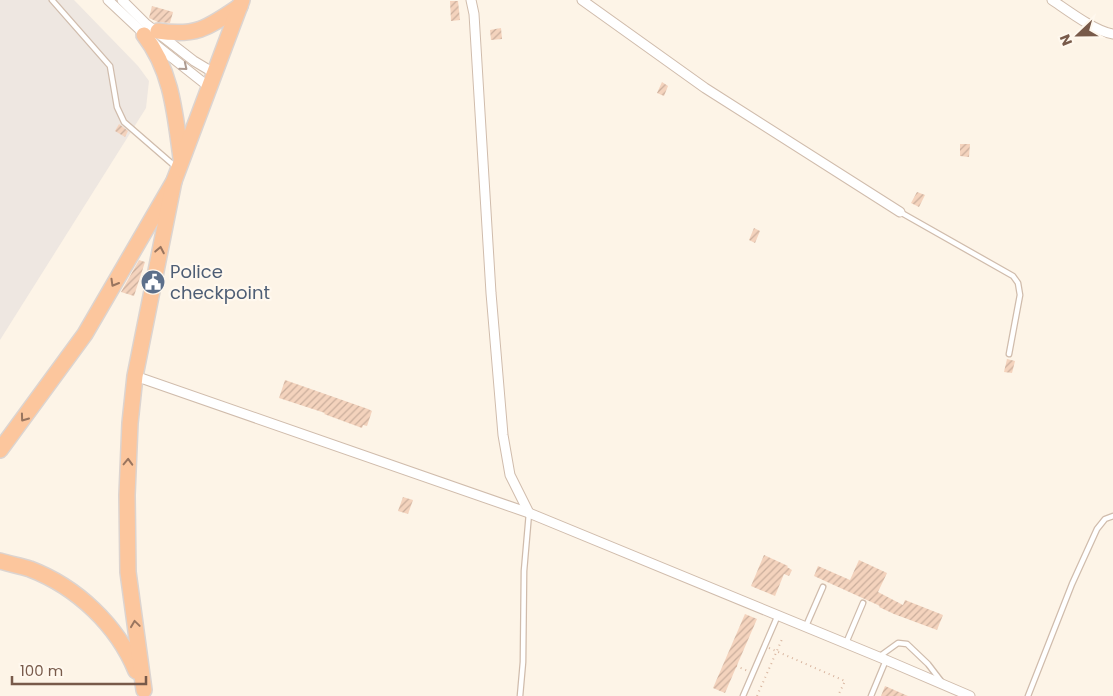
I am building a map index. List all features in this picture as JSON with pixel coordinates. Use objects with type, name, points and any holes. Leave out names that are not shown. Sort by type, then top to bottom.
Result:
[{"type":"highway","points":[[0,450],[85,334],[178,170],[172,93],[151,33],[191,33],[220,20],[241,3]]},
{"type":"highway","points":[[144,693],[128,572],[127,495],[130,423],[135,376],[178,170],[241,3]]},
{"type":"highway","points":[[0,561],[30,569],[53,580],[88,604],[112,629],[131,658],[144,693]]},
{"type":"street","points":[[108,0],[211,80]]},
{"type":"street","points":[[122,0],[145,23],[151,33],[194,61],[211,80]]},
{"type":"street","points":[[471,0],[474,14],[491,294],[503,435],[510,475],[529,513]]},
{"type":"street","points":[[582,0],[705,88],[900,212]]},
{"type":"street","points":[[1052,0],[1078,17],[1107,33],[1113,34]]},
{"type":"street","points":[[135,376],[529,513],[806,626],[970,696]]},
{"type":"lane","points":[[52,0],[110,66],[117,107],[124,122],[178,170]]},
{"type":"lane","points":[[900,212],[1013,276],[1018,283],[1020,295],[1009,354]]},
{"type":"lane","points":[[520,696],[523,662],[524,571],[529,513]]},
{"type":"lane","points":[[1028,696],[1072,584],[1097,529],[1104,519],[1113,516]]},
{"type":"lane","points":[[806,626],[823,587]]},
{"type":"lane","points":[[846,643],[862,603]]},
{"type":"lane","points":[[742,696],[778,615]]},
{"type":"lane","points":[[871,696],[883,658],[898,643],[907,644],[928,664],[943,684]]},
{"type":"path","points":[[757,696],[783,637]]},
{"type":"path","points":[[777,651],[844,681],[838,696]]},
{"type":"path","points":[[736,666],[753,673]]},
{"type":"shaded area","points":[[0,0],[74,0],[138,66],[149,81],[146,108],[0,340]]},
{"type":"building","points":[[450,1],[458,1],[460,20],[451,21]]},
{"type":"building","points":[[152,6],[173,12],[170,23],[158,22],[149,18]]},
{"type":"building","points":[[501,28],[502,39],[491,40],[490,30]]},
{"type":"building","points":[[662,82],[668,86],[664,96],[657,93]]},
{"type":"building","points":[[119,124],[128,131],[125,137],[115,131]]},
{"type":"building","points":[[960,144],[970,144],[969,157],[960,156]]},
{"type":"building","points":[[917,192],[925,195],[919,207],[911,203]]},
{"type":"building","points":[[754,228],[760,231],[755,243],[749,240]]},
{"type":"building","points":[[139,260],[145,262],[134,296],[121,292]]},
{"type":"building","points":[[1007,359],[1015,361],[1012,373],[1004,372]]},
{"type":"building","points":[[285,380],[372,411],[367,426],[363,425],[362,428],[325,413],[279,398]]},
{"type":"building","points":[[403,497],[413,500],[408,514],[398,511]]},
{"type":"building","points":[[764,555],[788,566],[792,570],[789,576],[784,574],[775,596],[751,586]]},
{"type":"building","points":[[859,560],[887,573],[878,592],[903,605],[905,600],[943,615],[937,630],[894,614],[814,576],[818,566],[850,580]]},
{"type":"building","points":[[745,614],[757,619],[725,693],[713,688]]},
{"type":"building","points":[[885,686],[908,696],[881,696]]},
{"type":"place","name":"Police checkpoint","points":[[153,282]]}]
